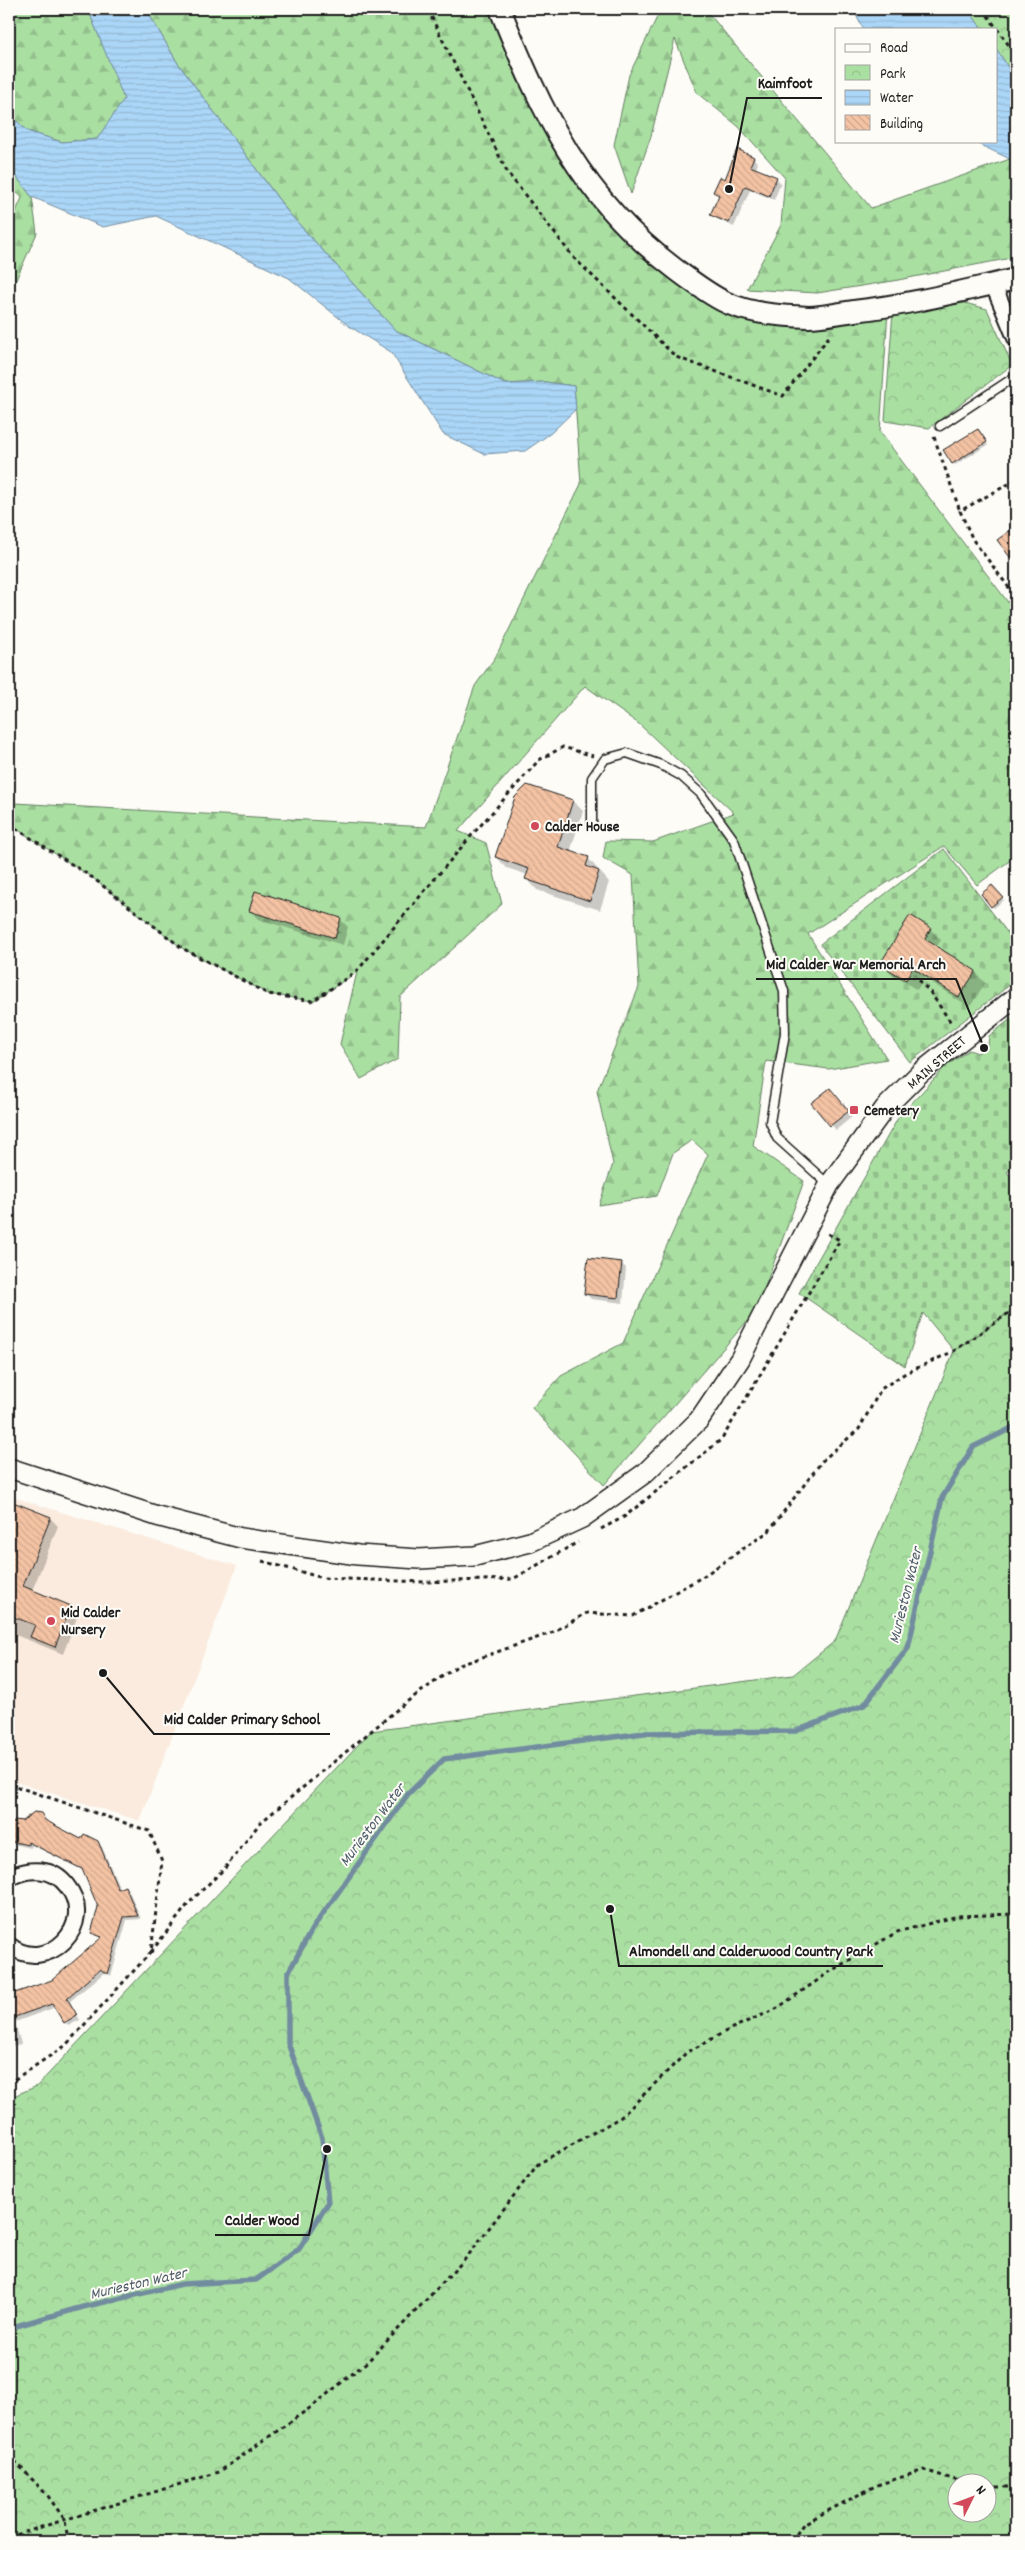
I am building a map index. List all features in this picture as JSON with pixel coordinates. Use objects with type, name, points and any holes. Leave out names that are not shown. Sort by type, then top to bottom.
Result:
[{"type":"main road","points":[[500,9],[549,122],[570,157],[597,193],[652,252],[689,280],[728,303],[762,312],[811,317],[888,307],[1016,279]]},
{"type":"street","points":[[993,284],[1016,339]]},
{"type":"street","name":"MAIN STREET","points":[[9,1468],[158,1516],[241,1538],[358,1556],[419,1559],[475,1556],[530,1542],[590,1513],[645,1472],[699,1420],[740,1359],[830,1185],[885,1108],[921,1072],[1016,997]]},
{"type":"street","points":[[9,1879],[32,1870],[47,1872],[62,1880],[71,1891],[77,1905],[77,1920],[72,1933],[63,1944],[50,1952],[36,1955],[15,1949],[9,1962]]},
{"type":"lane","points":[[940,426],[1016,376]]},
{"type":"lane","points":[[592,826],[592,778],[605,759],[627,753],[661,765],[681,776],[701,794],[734,840],[784,991],[785,1033],[770,1122],[777,1138],[830,1185]]},
{"type":"path","points":[[983,9],[997,28]]},
{"type":"path","points":[[428,10],[507,172],[574,258],[676,357],[783,396],[848,312]]},
{"type":"path","points":[[998,30],[1016,55]]},
{"type":"path","points":[[940,426],[933,438],[960,511],[973,540],[1016,597]]},
{"type":"path","points":[[960,511],[1016,480]]},
{"type":"path","points":[[9,824],[93,878],[182,948],[268,994],[313,1002],[357,971],[471,836],[539,760],[563,747],[605,759]]},
{"type":"path","points":[[919,980],[954,1026],[979,1025]]},
{"type":"path","points":[[598,1531],[624,1517],[722,1439],[840,1240],[810,1224]]},
{"type":"path","points":[[9,2083],[65,2046],[151,1952],[189,1903],[225,1868],[260,1823],[405,1703],[456,1666],[551,1633],[587,1613],[633,1616],[702,1577],[768,1531],[823,1460],[859,1430],[881,1389],[904,1374],[954,1351],[1016,1308]]},
{"type":"path","points":[[259,1561],[323,1578],[424,1582],[513,1579],[581,1541]]},
{"type":"path","points":[[9,1784],[149,1831],[162,1861],[151,1952]]},
{"type":"path","points":[[9,2537],[219,2472],[314,2405],[368,2361],[467,2257],[538,2164],[621,2117],[686,2053],[730,2029],[776,2009],[831,1971],[897,1932],[958,1916],[1016,1914]]},
{"type":"path","points":[[9,2455],[48,2496],[64,2520],[68,2541]]},
{"type":"path","points":[[792,2541],[803,2524],[877,2485],[924,2470],[948,2478]]},
{"type":"path","points":[[998,2487],[1016,2488]]},
{"type":"shaded area","points":[[9,1496],[237,1566],[140,1821],[9,1780]]},
{"type":"green space","points":[[9,9],[88,9],[125,99],[97,139],[62,142],[27,131],[9,113]]},
{"type":"green space","points":[[146,9],[500,9],[549,122],[652,252],[762,312],[888,311],[880,432],[1016,613],[1016,856],[977,885],[944,846],[808,934],[887,1059],[829,1069],[766,1061],[753,1146],[804,1181],[756,1311],[604,1485],[532,1408],[561,1376],[623,1343],[708,1154],[692,1140],[673,1153],[657,1196],[599,1205],[613,1164],[597,1091],[639,987],[633,875],[603,858],[606,841],[653,842],[734,813],[639,724],[585,686],[458,831],[486,843],[502,904],[400,997],[398,1059],[361,1079],[340,1044],[357,972],[313,1001],[268,994],[182,948],[93,878],[9,824],[9,818],[15,803],[426,827],[475,686],[496,656],[581,484],[574,386],[545,382],[505,384],[395,330],[288,212],[177,62]]},
{"type":"green space","points":[[661,9],[705,9],[871,208],[1010,159],[1016,159],[1016,257],[893,281],[817,293],[747,289],[781,225],[785,178],[738,126],[697,93],[675,39],[651,136],[631,194],[614,145],[629,75]]},
{"type":"green space","points":[[968,9],[1016,9],[1016,80],[998,51],[998,28],[981,28]]},
{"type":"green space","points":[[9,167],[32,197],[37,233],[9,295],[9,227],[22,198],[9,185]]},
{"type":"green space","points":[[965,303],[987,309],[1012,365],[929,428],[885,421],[893,311]]},
{"type":"green space","points":[[944,849],[1016,944],[1016,980],[910,1062],[820,944]]},
{"type":"green space","points":[[1016,1015],[1016,1164],[1007,1172],[1016,1183],[1016,1307],[954,1351],[923,1313],[905,1366],[799,1293],[898,1118],[945,1067],[969,1050],[978,1053],[988,1045],[989,1036]]},
{"type":"green space","points":[[1016,1308],[1016,2541],[9,2541],[9,2098],[37,2086],[371,1731],[793,1675],[835,1641],[954,1351]]},
{"type":"water","points":[[88,9],[146,9],[177,62],[288,212],[395,330],[505,384],[545,382],[574,386],[576,409],[551,433],[525,451],[484,454],[443,434],[391,352],[349,326],[289,278],[156,216],[103,227],[32,197],[9,167],[9,113],[27,131],[62,142],[97,139],[124,99]]},
{"type":"water","points":[[853,9],[968,9],[981,28],[862,28]]},
{"type":"water","points":[[998,51],[1016,80],[1016,159],[1010,159],[974,142],[998,142]]},
{"type":"building","points":[[737,149],[754,157],[750,166],[777,177],[769,196],[745,186],[729,223],[710,215],[719,195],[713,192],[720,177],[725,179]]},
{"type":"building","points":[[978,429],[987,442],[952,464],[943,450]]},
{"type":"building","points":[[1016,526],[1016,565],[997,540]]},
{"type":"building","name":"Calder House","points":[[527,785],[573,800],[558,847],[589,857],[586,866],[599,871],[590,901],[525,879],[529,869],[495,857],[515,797]]},
{"type":"building","points":[[992,885],[1003,897],[991,907],[981,894]]},
{"type":"building","points":[[255,891],[341,918],[335,938],[249,911]]},
{"type":"building","points":[[910,915],[931,928],[925,939],[976,971],[959,997],[913,968],[906,980],[880,964]]},
{"type":"building","points":[[830,1088],[849,1111],[830,1126],[811,1103]]},
{"type":"building","points":[[588,1258],[622,1262],[618,1298],[584,1294]]},
{"type":"building","points":[[13,1502],[51,1517],[23,1586],[71,1606],[55,1647],[30,1637],[35,1625],[11,1616],[9,1620],[9,1513]]},
{"type":"building","points":[[34,1812],[41,1813],[45,1820],[81,1839],[84,1834],[98,1841],[118,1889],[125,1886],[138,1916],[124,1917],[107,1974],[100,1969],[67,1998],[77,2015],[64,2023],[52,2004],[9,2019],[9,1995],[52,1980],[102,1937],[91,1933],[98,1907],[82,1869],[28,1842],[28,1845],[9,1841],[9,1822],[15,1823],[15,1820],[22,1821]]},
{"type":"waterway","name":"Murieston Water","points":[[9,2328],[83,2307],[182,2284],[256,2280],[299,2249],[328,2203],[322,2138],[288,2043],[288,1973],[312,1929],[408,1794],[444,1759],[644,1733],[796,1731],[864,1705],[908,1648],[942,1498],[973,1447],[1016,1426]]},
{"type":"place","name":"Kaimfoot","points":[[729,189]]},
{"type":"place","name":"Calder House","points":[[535,826]]},
{"type":"place","name":"Mid Calder War Memorial Arch","points":[[984,1048]]},
{"type":"place","name":"Cemetery","points":[[854,1110]]},
{"type":"place","name":"Mid Calder Nursery","points":[[51,1621]]},
{"type":"place","name":"Mid Calder Primary School","points":[[103,1673]]},
{"type":"place","name":"Almondell and Calderwood Country Park","points":[[610,1909]]},
{"type":"place","name":"Calder Wood","points":[[327,2149]]}]
